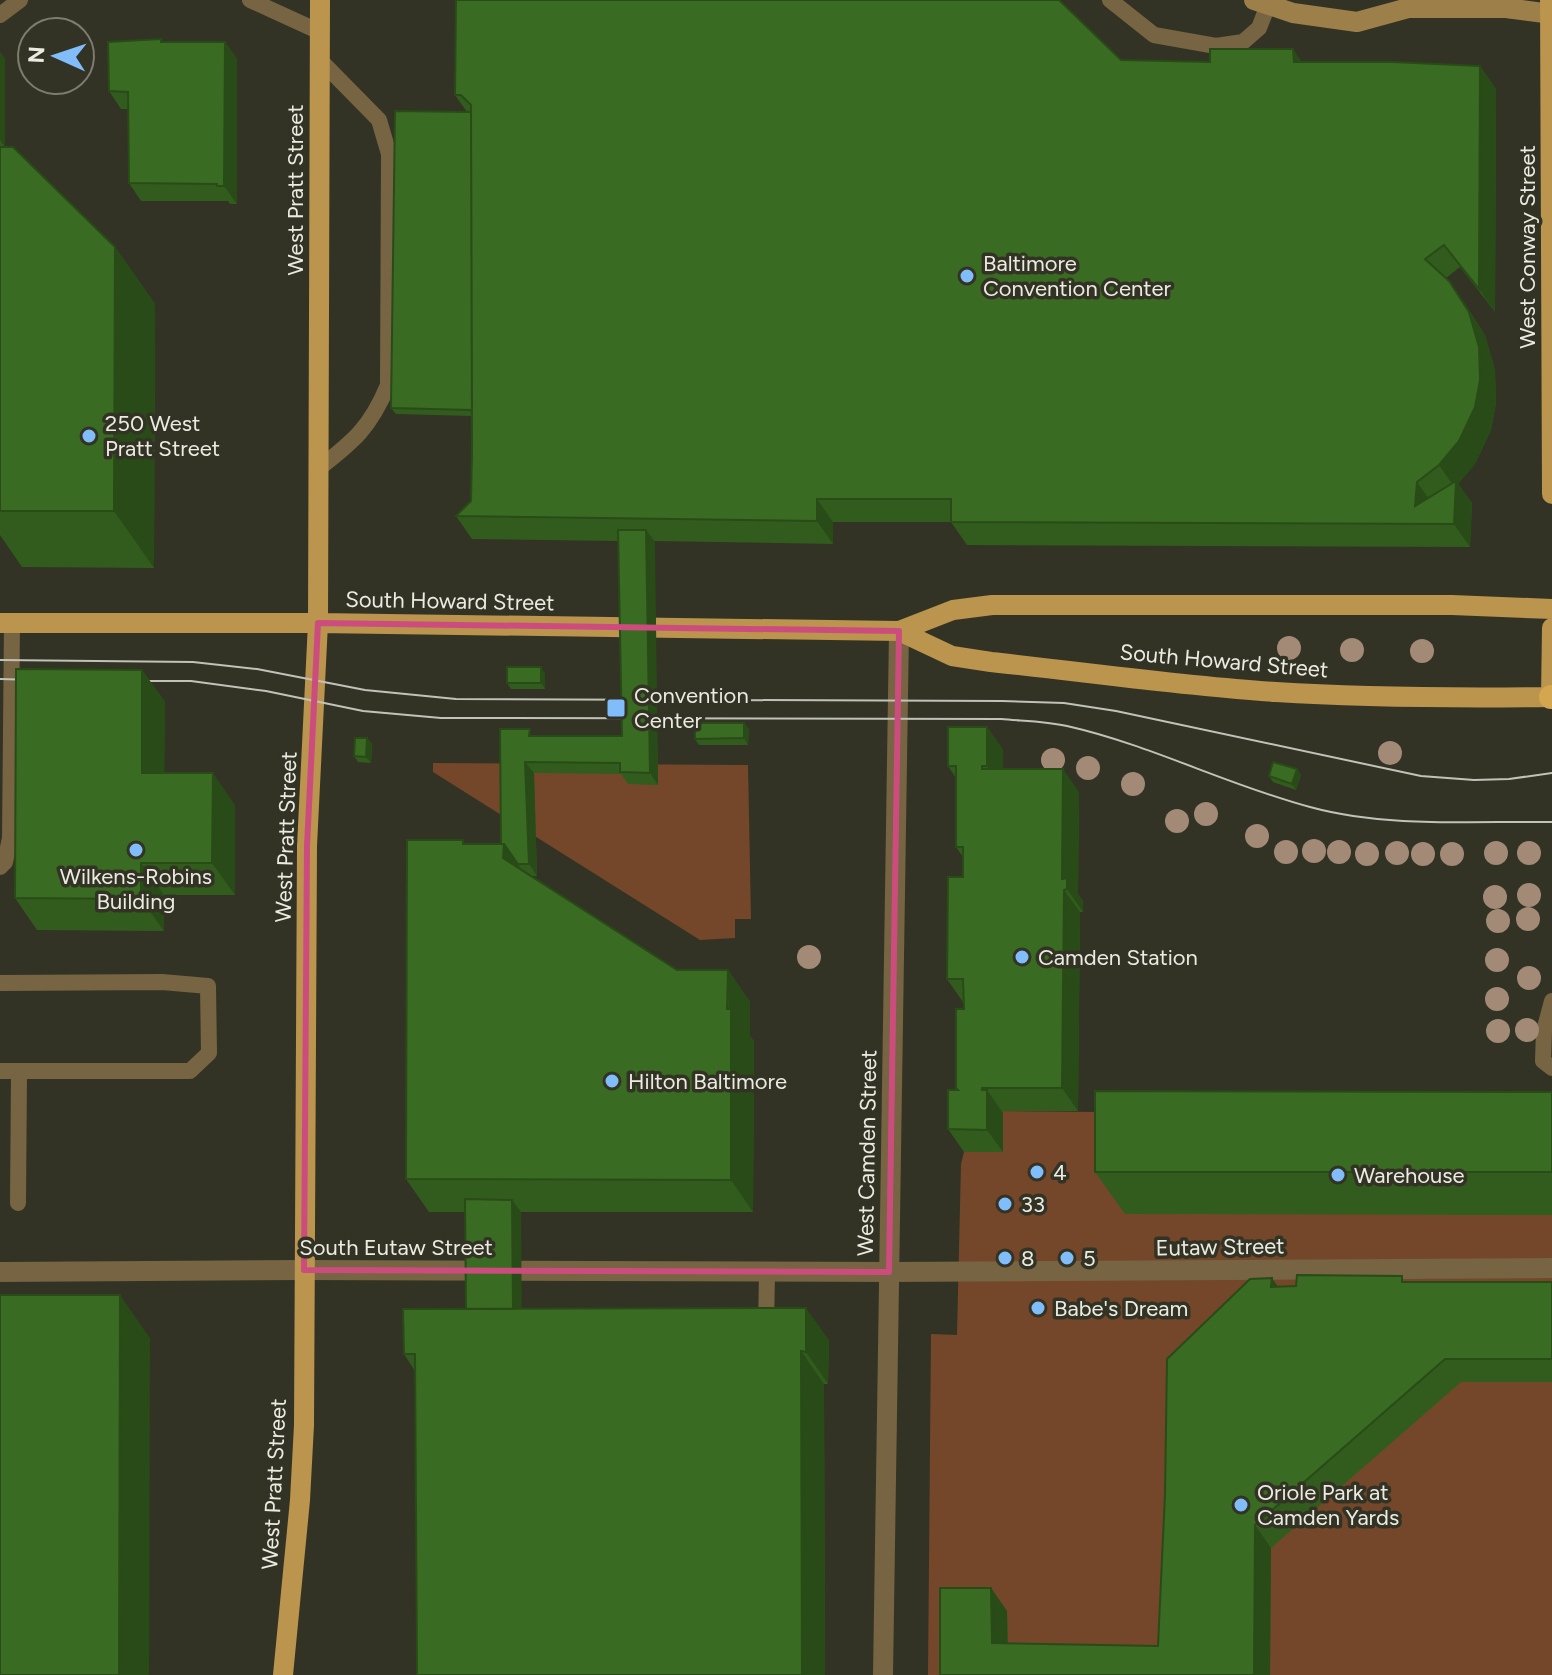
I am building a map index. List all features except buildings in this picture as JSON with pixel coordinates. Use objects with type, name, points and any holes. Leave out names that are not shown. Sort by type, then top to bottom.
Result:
[{"type":"main road","name":"West Pratt Street","points":[[283,1675],[304,1425],[307,846],[318,623],[320,0]]},
{"type":"main road","name":"West Conway Street","points":[[1550,0],[1552,494]]},
{"type":"main road","points":[[1261,2],[1293,13],[1357,22],[1400,4],[1506,8],[1552,14]]},
{"type":"main road","name":"South Howard Street","points":[[6,623],[318,623],[899,631],[953,610],[992,605],[1452,605],[1552,609]]},
{"type":"main road","points":[[1552,628],[1552,697]]},
{"type":"main road","name":"South Howard Street","points":[[899,631],[952,656],[1245,689],[1385,697],[1552,697]]},
{"type":"street","name":"West Camden Street","points":[[883,1675],[899,631]]},
{"type":"street","name":"Eutaw Street","points":[[889,1272],[1552,1268]]},
{"type":"street","name":"South Eutaw Street","points":[[0,1272],[889,1272]]},
{"type":"lane","points":[[0,15],[20,0]]},
{"type":"lane","points":[[250,0],[320,32]]},
{"type":"lane","points":[[1110,0],[1154,35],[1216,46],[1243,42],[1259,28],[1261,2]]},
{"type":"lane","points":[[318,469],[356,439],[377,412],[388,385],[389,154],[379,120],[320,60]]},
{"type":"lane","points":[[0,867],[5,862],[10,838],[6,623]]},
{"type":"lane","points":[[1552,697],[1552,713]]},
{"type":"lane","points":[[0,983],[162,982],[208,986],[209,1053],[190,1071],[0,1071]]},
{"type":"lane","points":[[1552,1001],[1544,1031],[1543,1061],[1552,1068]]},
{"type":"lane","points":[[18,1203],[19,1071]]},
{"type":"lane","points":[[766,1340],[767,1272]]},
{"type":"highlighted area","points":[[318,623],[899,631],[889,1272],[304,1270],[307,846]]},
{"type":"shaded area","points":[[433,763],[748,765],[751,919],[735,919],[735,938],[700,940],[433,772]]},
{"type":"shaded area","name":"Oriole Park at Camden Yards","points":[[998,1111],[1099,1112],[1552,1135],[1552,1675],[928,1675],[931,1334],[957,1335],[961,1164],[964,1152]]},
{"type":"tram line","points":[[0,660],[193,662],[257,669],[365,690],[456,699],[1064,703],[1116,711],[1421,776],[1474,780],[1552,773]]},
{"type":"tram line","points":[[0,679],[36,680]]},
{"type":"tram line","points":[[128,681],[191,681],[266,691],[363,711],[441,718],[1001,719],[1043,722],[1098,734],[1279,798],[1339,814],[1400,821],[1552,822]]},
{"type":"place","name":"Baltimore Convention Center","points":[[967,276]]},
{"type":"place","name":"250 West Pratt Street","points":[[89,436]]},
{"type":"place","name":"Convention Center","points":[[616,708]]},
{"type":"place","name":"Wilkens-Robins Building","points":[[136,850]]},
{"type":"place","name":"Camden Station","points":[[1022,957]]},
{"type":"place","name":"Hilton Baltimore","points":[[612,1081]]},
{"type":"place","name":"4","points":[[1037,1172]]},
{"type":"place","name":"Warehouse","points":[[1338,1175]]},
{"type":"place","name":"33","points":[[1005,1204]]},
{"type":"place","name":"8","points":[[1005,1258]]},
{"type":"place","name":"5","points":[[1067,1258]]},
{"type":"place","name":"Babe's Dream","points":[[1038,1308]]},
{"type":"place","name":"Oriole Park at Camden Yards","points":[[1241,1505]]}]
